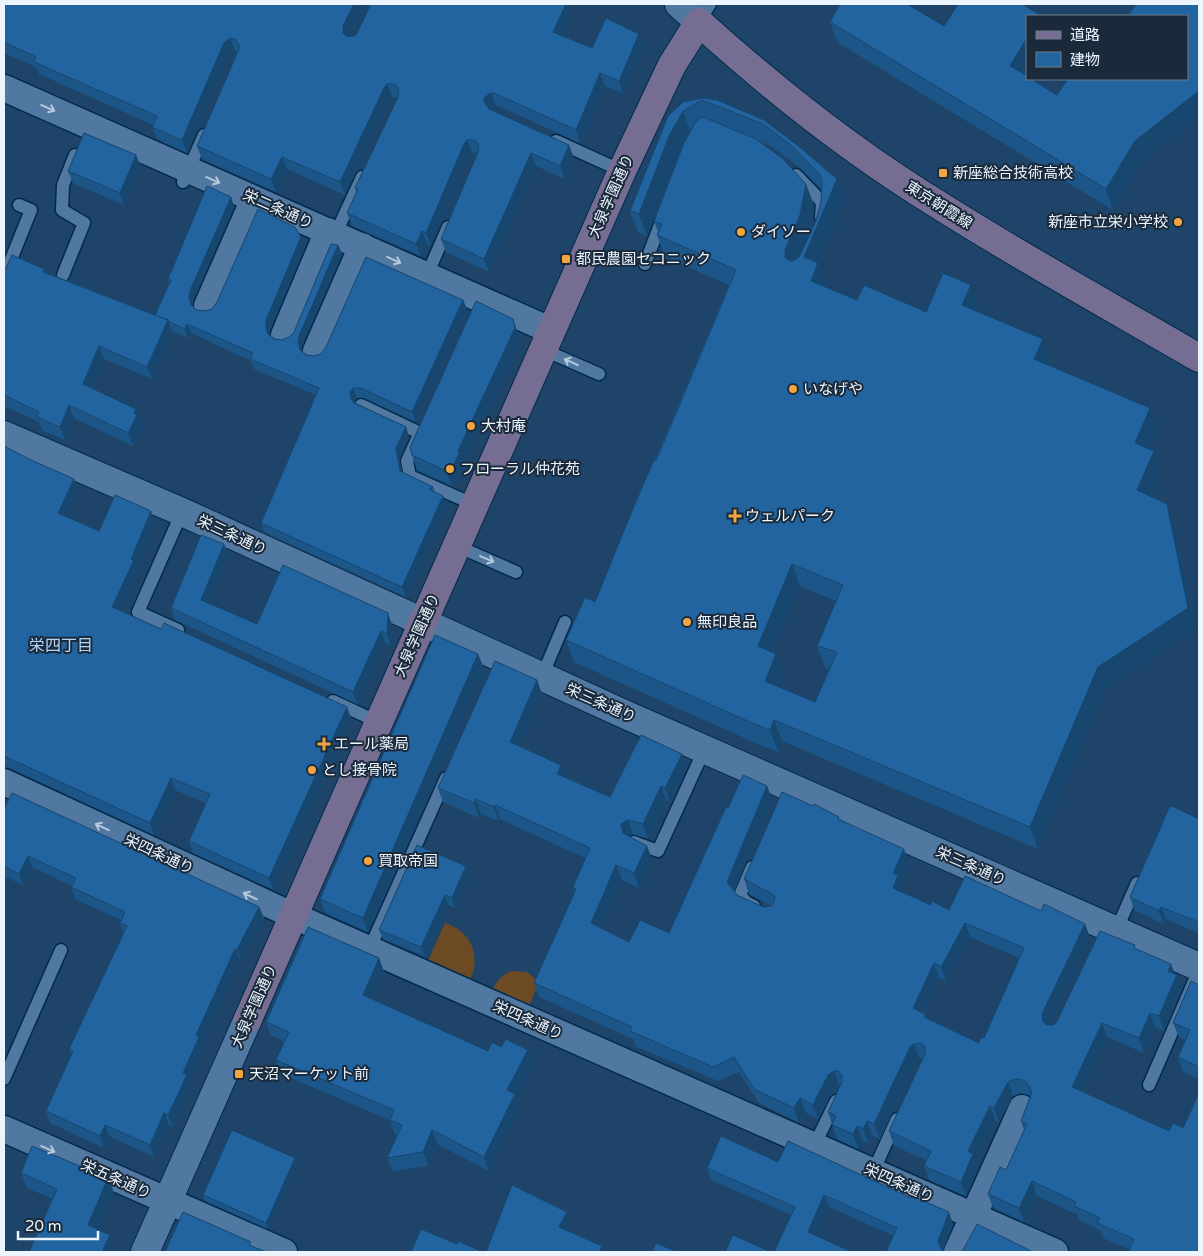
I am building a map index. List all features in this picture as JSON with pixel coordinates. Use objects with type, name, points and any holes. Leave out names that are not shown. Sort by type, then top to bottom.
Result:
[{"type":"main road","name":"大泉学園通り","points":[[248,1019],[622,171],[672,65],[704,13]]},
{"type":"main road","name":"東京朝霞線","points":[[704,13],[758,74],[875,163],[941,207],[1199,358]]},
{"type":"street","points":[[679,4],[704,13]]},
{"type":"street","name":"栄二条通り","points":[[4,88],[84,134],[186,176],[254,198],[427,275],[548,340]]},
{"type":"street","points":[[207,306],[254,198]]},
{"type":"street","points":[[284,334],[331,233]]},
{"type":"street","points":[[316,351],[362,246]]},
{"type":"street","name":"栄三条通り","points":[[4,435],[182,512],[422,622],[621,721],[705,748],[784,793],[1199,969]]},
{"type":"street","name":"栄四条通り","points":[[10,788],[369,950],[1055,1252]]},
{"type":"street","name":"大泉学園通り","points":[[145,1252],[248,1019]]},
{"type":"street","points":[[957,1252],[1022,1108]]},
{"type":"street","name":"栄五条通り","points":[[4,1129],[284,1252]]},
{"type":"lane","points":[[186,176],[207,127]]},
{"type":"lane","points":[[63,275],[84,223],[62,210],[61,197],[63,185],[84,134]]},
{"type":"lane","points":[[542,134],[622,171]]},
{"type":"lane","points":[[331,233],[368,165]]},
{"type":"lane","points":[[788,169],[822,202],[823,213],[818,230]]},
{"type":"lane","points":[[4,277],[31,210],[19,204]]},
{"type":"lane","points":[[645,264],[668,204]]},
{"type":"lane","points":[[427,275],[454,213]]},
{"type":"lane","points":[[548,340],[599,374]]},
{"type":"lane","points":[[361,405],[422,428],[407,461],[410,476],[475,506]]},
{"type":"lane","points":[[182,512],[138,612],[192,636]]},
{"type":"lane","points":[[457,546],[516,572]]},
{"type":"lane","points":[[555,688],[565,622]]},
{"type":"lane","points":[[325,698],[378,722]]},
{"type":"lane","points":[[634,842],[658,851],[661,848],[705,748]]},
{"type":"lane","points":[[369,950],[416,848],[449,767]]},
{"type":"lane","points":[[758,853],[740,895],[746,902],[763,910]]},
{"type":"lane","points":[[1107,930],[1143,870]]},
{"type":"lane","points":[[4,1079],[61,950]]},
{"type":"lane","points":[[1149,1086],[1199,969]]},
{"type":"lane","points":[[814,1146],[840,1093]]},
{"type":"lane","points":[[873,1172],[902,1109]]},
{"type":"shaded area","points":[[445,923],[462,932],[472,946],[475,963],[469,982],[427,963]]},
{"type":"shaded area","points":[[511,971],[527,972],[539,982],[528,1008],[492,992],[499,979]]},
{"type":"building","points":[[4,4],[354,4],[343,26],[343,33],[347,37],[355,36],[371,4],[566,4],[553,32],[592,48],[606,18],[639,34],[619,81],[600,73],[576,130],[496,94],[491,93],[485,97],[484,102],[489,109],[569,145],[560,166],[531,153],[484,259],[441,239],[479,150],[478,143],[474,140],[467,140],[464,144],[426,233],[422,231],[416,244],[347,213],[358,189],[355,188],[399,95],[398,87],[394,84],[387,84],[384,88],[340,182],[282,157],[271,179],[197,146],[239,49],[235,39],[230,38],[224,43],[182,140],[152,127],[157,116],[34,62],[36,57],[4,42]]},
{"type":"building","points":[[840,4],[907,4],[944,26],[958,4],[1022,4],[1040,15],[1026,15],[1026,40],[1010,66],[1026,75],[1026,80],[1033,80],[1057,95],[1067,80],[1188,80],[1188,15],[1129,15],[1136,4],[1199,4],[1199,91],[1135,141],[1106,189],[830,22]]},
{"type":"building","points":[[702,98],[717,100],[764,120],[837,179],[804,257],[818,263],[811,281],[857,300],[864,285],[926,312],[943,273],[971,285],[962,305],[1043,339],[1034,359],[1150,408],[1135,443],[1154,451],[1137,490],[1167,504],[1188,608],[1098,667],[1030,827],[774,720],[770,730],[750,722],[566,640],[585,597],[595,602],[634,506],[654,460],[656,461],[736,270],[657,235],[662,224],[654,221],[684,143],[696,121],[703,117],[756,139],[782,158],[806,184],[800,215],[785,250],[785,257],[788,260],[793,261],[799,257],[816,221],[821,201],[822,180],[820,175],[792,146],[763,124],[702,100],[683,111],[669,136],[639,214],[630,211],[668,116],[683,102]],"holes":[[[792,564],[843,585],[817,646],[837,652],[815,702],[765,681],[776,654],[758,646]]]},
{"type":"building","points":[[84,133],[136,155],[120,193],[68,171]]},
{"type":"building","points":[[207,186],[231,197],[190,291],[191,305],[197,310],[205,311],[212,309],[217,302],[258,209],[295,227],[301,237],[266,320],[268,334],[275,339],[282,340],[294,332],[331,244],[338,245],[299,336],[300,350],[307,355],[321,354],[326,347],[366,257],[463,300],[412,412],[361,388],[353,388],[350,392],[354,403],[406,427],[396,448],[400,471],[433,487],[429,489],[443,496],[402,587],[261,523],[319,388],[250,359],[253,353],[187,324],[185,329],[155,315],[171,280],[168,279]]},
{"type":"building","points":[[12,255],[44,269],[43,272],[168,320],[147,367],[99,346],[83,384],[136,409],[134,413],[137,415],[128,433],[69,405],[60,427],[37,417],[39,412],[4,395],[4,270]]},
{"type":"building","points":[[476,301],[513,319],[515,328],[458,451],[460,451],[453,466],[446,471],[412,455],[410,447]]},
{"type":"building","points":[[4,446],[74,479],[58,513],[99,531],[115,495],[151,511],[131,559],[134,560],[112,607],[161,629],[164,623],[347,707],[269,878],[189,841],[210,794],[171,778],[150,823],[4,756]]},
{"type":"building","points":[[201,535],[224,544],[201,600],[257,624],[283,565],[388,613],[387,634],[381,631],[353,692],[171,608]]},
{"type":"building","points":[[435,635],[478,654],[363,918],[320,899]]},
{"type":"building","points":[[495,661],[537,680],[510,742],[561,765],[557,774],[610,797],[641,735],[682,754],[665,788],[661,786],[643,824],[628,820],[621,824],[623,833],[647,846],[634,873],[616,865],[591,923],[629,942],[640,920],[669,933],[726,807],[728,808],[743,775],[767,786],[727,882],[737,895],[763,907],[772,906],[775,899],[774,895],[744,879],[782,792],[813,806],[814,804],[839,817],[838,819],[904,849],[893,873],[898,875],[893,888],[931,905],[932,901],[949,910],[965,876],[1041,911],[1044,904],[1085,924],[1042,1014],[1043,1022],[1047,1025],[1054,1025],[1057,1021],[1100,931],[1135,945],[1134,948],[1171,964],[1168,971],[1177,975],[1159,1016],[1150,1013],[1139,1038],[1102,1023],[1072,1087],[1169,1131],[1173,1123],[1183,1128],[1199,1093],[1199,1252],[1134,1252],[1129,1250],[1134,1239],[1097,1223],[1100,1218],[1074,1206],[1076,1202],[1032,1181],[1019,1208],[988,1194],[1000,1167],[1006,1170],[1027,1124],[1021,1121],[1032,1093],[1029,1085],[1023,1080],[1016,1079],[1008,1082],[994,1108],[990,1106],[968,1151],[973,1154],[961,1182],[924,1166],[931,1151],[889,1131],[925,1054],[925,1046],[921,1043],[910,1047],[874,1124],[867,1121],[863,1129],[857,1126],[853,1134],[832,1125],[836,1116],[828,1112],[842,1082],[842,1075],[838,1071],[828,1075],[813,1105],[800,1098],[794,1108],[754,1089],[734,1057],[713,1067],[630,1031],[632,1027],[534,983],[576,889],[573,887],[590,848],[495,805],[494,807],[476,799],[474,803],[438,788]],"holes":[[[965,923],[1024,948],[984,1038],[981,1037],[979,1043],[924,1017],[925,1014],[913,1008],[934,963],[941,967]]]},
{"type":"building","points":[[12,793],[259,907],[237,950],[235,949],[196,1035],[199,1037],[183,1073],[187,1075],[168,1115],[164,1113],[150,1145],[105,1125],[100,1136],[46,1111],[73,1051],[69,1049],[127,926],[120,923],[125,912],[71,887],[76,878],[28,856],[19,874],[4,866],[4,807]]},
{"type":"building","points":[[1172,806],[1199,819],[1199,922],[1161,907],[1159,911],[1130,897],[1169,808]]},
{"type":"building","points":[[417,845],[466,866],[452,898],[445,895],[421,947],[379,930]]},
{"type":"building","points":[[308,927],[379,958],[363,995],[488,1051],[492,1042],[501,1047],[506,1039],[528,1050],[507,1090],[515,1094],[484,1157],[432,1130],[423,1152],[387,1158],[402,1125],[390,1120],[394,1110],[276,1060],[289,1032],[266,1022]]},
{"type":"building","points":[[1191,981],[1199,985],[1199,1067],[1178,1057],[1190,1030],[1173,1023]]},
{"type":"building","points":[[232,1130],[295,1158],[266,1223],[203,1195]]},
{"type":"building","points":[[721,1136],[778,1162],[788,1141],[911,1198],[912,1196],[949,1212],[938,1241],[941,1249],[945,1252],[886,1252],[897,1228],[824,1195],[808,1232],[852,1252],[774,1252],[795,1207],[707,1168]]},
{"type":"building","points":[[32,1146],[108,1178],[88,1225],[110,1235],[102,1252],[29,1252],[57,1189],[21,1173]]},
{"type":"building","points":[[512,1185],[567,1212],[559,1227],[602,1246],[600,1250],[606,1252],[486,1252]]},
{"type":"building","points":[[183,1212],[251,1242],[249,1245],[266,1252],[165,1252]]},
{"type":"building","points":[[977,1224],[1033,1252],[962,1252]]},
{"type":"building","points":[[421,1229],[457,1244],[458,1241],[483,1252],[411,1252]]},
{"type":"building","points":[[733,1235],[771,1252],[725,1252]]},
{"type":"building","points":[[656,1243],[677,1252],[652,1252]]},
{"type":"place","name":"新座総合技術高校","points":[[943,173]]},
{"type":"place","name":"新座市立栄小学校","points":[[1178,222]]},
{"type":"place","name":"ダイソー","points":[[741,232]]},
{"type":"place","name":"都民農園セコニック","points":[[566,259]]},
{"type":"place","name":"いなげや","points":[[793,389]]},
{"type":"place","name":"大村庵","points":[[471,426]]},
{"type":"place","name":"フローラル仲花苑","points":[[450,469]]},
{"type":"place","name":"ウェルパーク","points":[[735,516]]},
{"type":"place","name":"無印良品","points":[[687,622]]},
{"type":"place","name":"エール薬局","points":[[324,744]]},
{"type":"place","name":"とし接骨院","points":[[312,770]]},
{"type":"place","name":"買取帝国","points":[[368,861]]},
{"type":"place","name":"天沼マーケット前","points":[[239,1074]]},
{"type":"district","name":"栄四丁目","points":[[61,646]]}]
